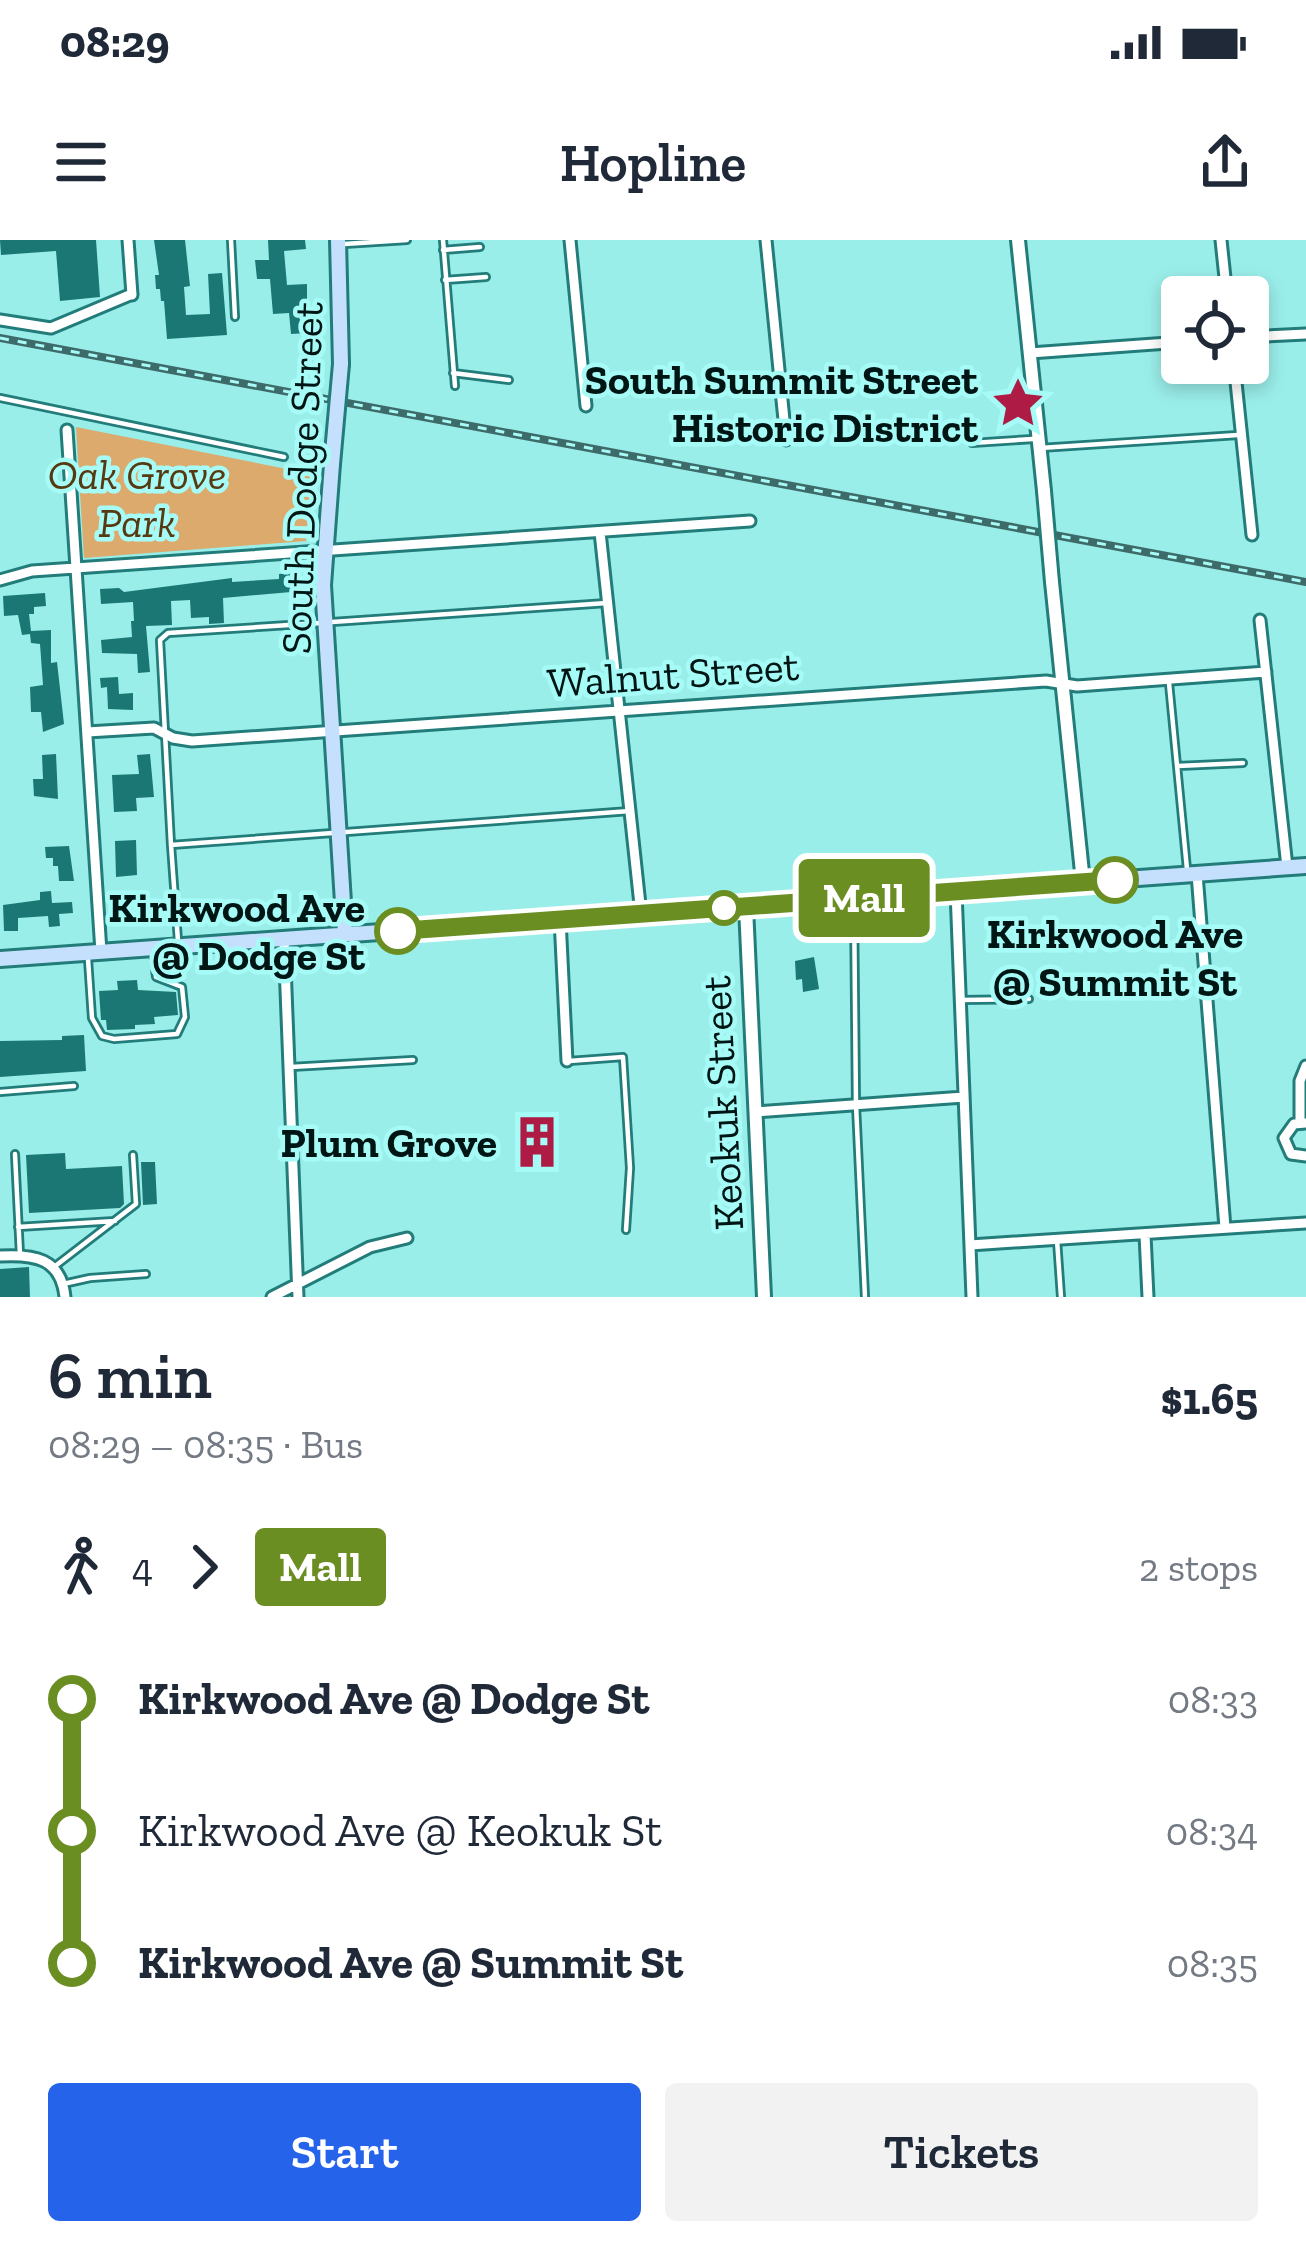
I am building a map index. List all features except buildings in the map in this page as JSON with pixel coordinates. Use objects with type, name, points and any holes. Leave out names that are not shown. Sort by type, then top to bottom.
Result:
[{"type":"main road","name":"South Dodge Street","points":[[339,242],[341,364],[324,550],[345,934]]},
{"type":"main road","points":[[0,959],[1306,866]]},
{"type":"street","points":[[0,320],[51,328],[132,296],[128,240]]},
{"type":"street","points":[[570,240],[586,406]]},
{"type":"street","points":[[766,240],[787,440]]},
{"type":"street","points":[[1018,240],[1083,882]]},
{"type":"street","points":[[1221,240],[1225,276]]},
{"type":"street","points":[[1269,336],[1306,334]]},
{"type":"street","points":[[1030,353],[1161,344]]},
{"type":"street","points":[[1236,384],[1252,535]]},
{"type":"street","points":[[67,430],[87,732],[94,952]]},
{"type":"street","points":[[0,580],[32,571],[750,521]]},
{"type":"street","points":[[600,532],[640,914]]},
{"type":"street","points":[[1260,620],[1287,867]]},
{"type":"street","name":"Walnut Street","points":[[87,732],[154,728],[192,741],[1046,681],[1063,684],[1266,672]]},
{"type":"street","points":[[1192,874],[1225,1228]]},
{"type":"street","points":[[956,891],[972,1297]]},
{"type":"street","name":"Keokuk Street","points":[[746,907],[764,1297]]},
{"type":"street","points":[[560,920],[567,1061]]},
{"type":"street","points":[[284,939],[297,1291]]},
{"type":"street","points":[[1306,1066],[1300,1081],[1303,1123],[1289,1127],[1285,1144],[1291,1154],[1306,1156]]},
{"type":"street","points":[[755,1112],[964,1097]]},
{"type":"street","points":[[970,1245],[1306,1223]]},
{"type":"street","points":[[1145,1235],[1148,1297]]},
{"type":"street","points":[[272,1297],[297,1291],[370,1247],[407,1238]]},
{"type":"street","points":[[0,1256],[40,1258],[55,1268],[65,1297]]},
{"type":"lane","points":[[231,240],[235,317]]},
{"type":"lane","points":[[339,242],[407,240]]},
{"type":"lane","points":[[442,240],[455,386]]},
{"type":"lane","points":[[443,250],[481,248]]},
{"type":"lane","points":[[445,280],[486,277]]},
{"type":"lane","points":[[454,373],[509,380]]},
{"type":"lane","points":[[0,398],[284,457]]},
{"type":"lane","points":[[66,412],[67,430]]},
{"type":"lane","points":[[972,443],[1241,434]]},
{"type":"lane","points":[[178,947],[160,640],[168,633],[608,603]]},
{"type":"lane","points":[[1168,679],[1192,874]]},
{"type":"lane","points":[[1178,766],[1243,764]]},
{"type":"lane","points":[[171,844],[630,811]]},
{"type":"lane","points":[[854,899],[856,1106],[865,1297]]},
{"type":"lane","points":[[94,952],[92,1018],[102,1036],[114,1040],[177,1034],[184,1017],[182,986],[156,976],[153,949]]},
{"type":"lane","points":[[960,1000],[1029,999]]},
{"type":"lane","points":[[567,1061],[623,1057],[630,1168],[626,1230]]},
{"type":"lane","points":[[291,1067],[413,1060]]},
{"type":"lane","points":[[0,1092],[74,1086]]},
{"type":"lane","points":[[16,1154],[20,1255]]},
{"type":"lane","points":[[55,1268],[136,1204],[133,1155]]},
{"type":"lane","points":[[18,1227],[119,1221]]},
{"type":"lane","points":[[1057,1240],[1060,1297]]},
{"type":"lane","points":[[63,1284],[146,1274]]},
{"type":"green space","name":"Oak Grove Park","points":[[76,427],[312,474],[306,541],[84,558]]},
{"type":"railway","points":[[0,338],[1306,582]]},
{"type":"bus line","name":"Mall","points":[[398,931],[1115,880]]},
{"type":"place","name":"South Summit Street Historic District","points":[[1018,403]]},
{"type":"place","name":"Kirkwood Ave @ Summit St","points":[[1115,880]]},
{"type":"place","name":"Kirkwood Ave @ Dodge St","points":[[398,931]]},
{"type":"place","name":"Plum Grove","points":[[537,1142]]}]
